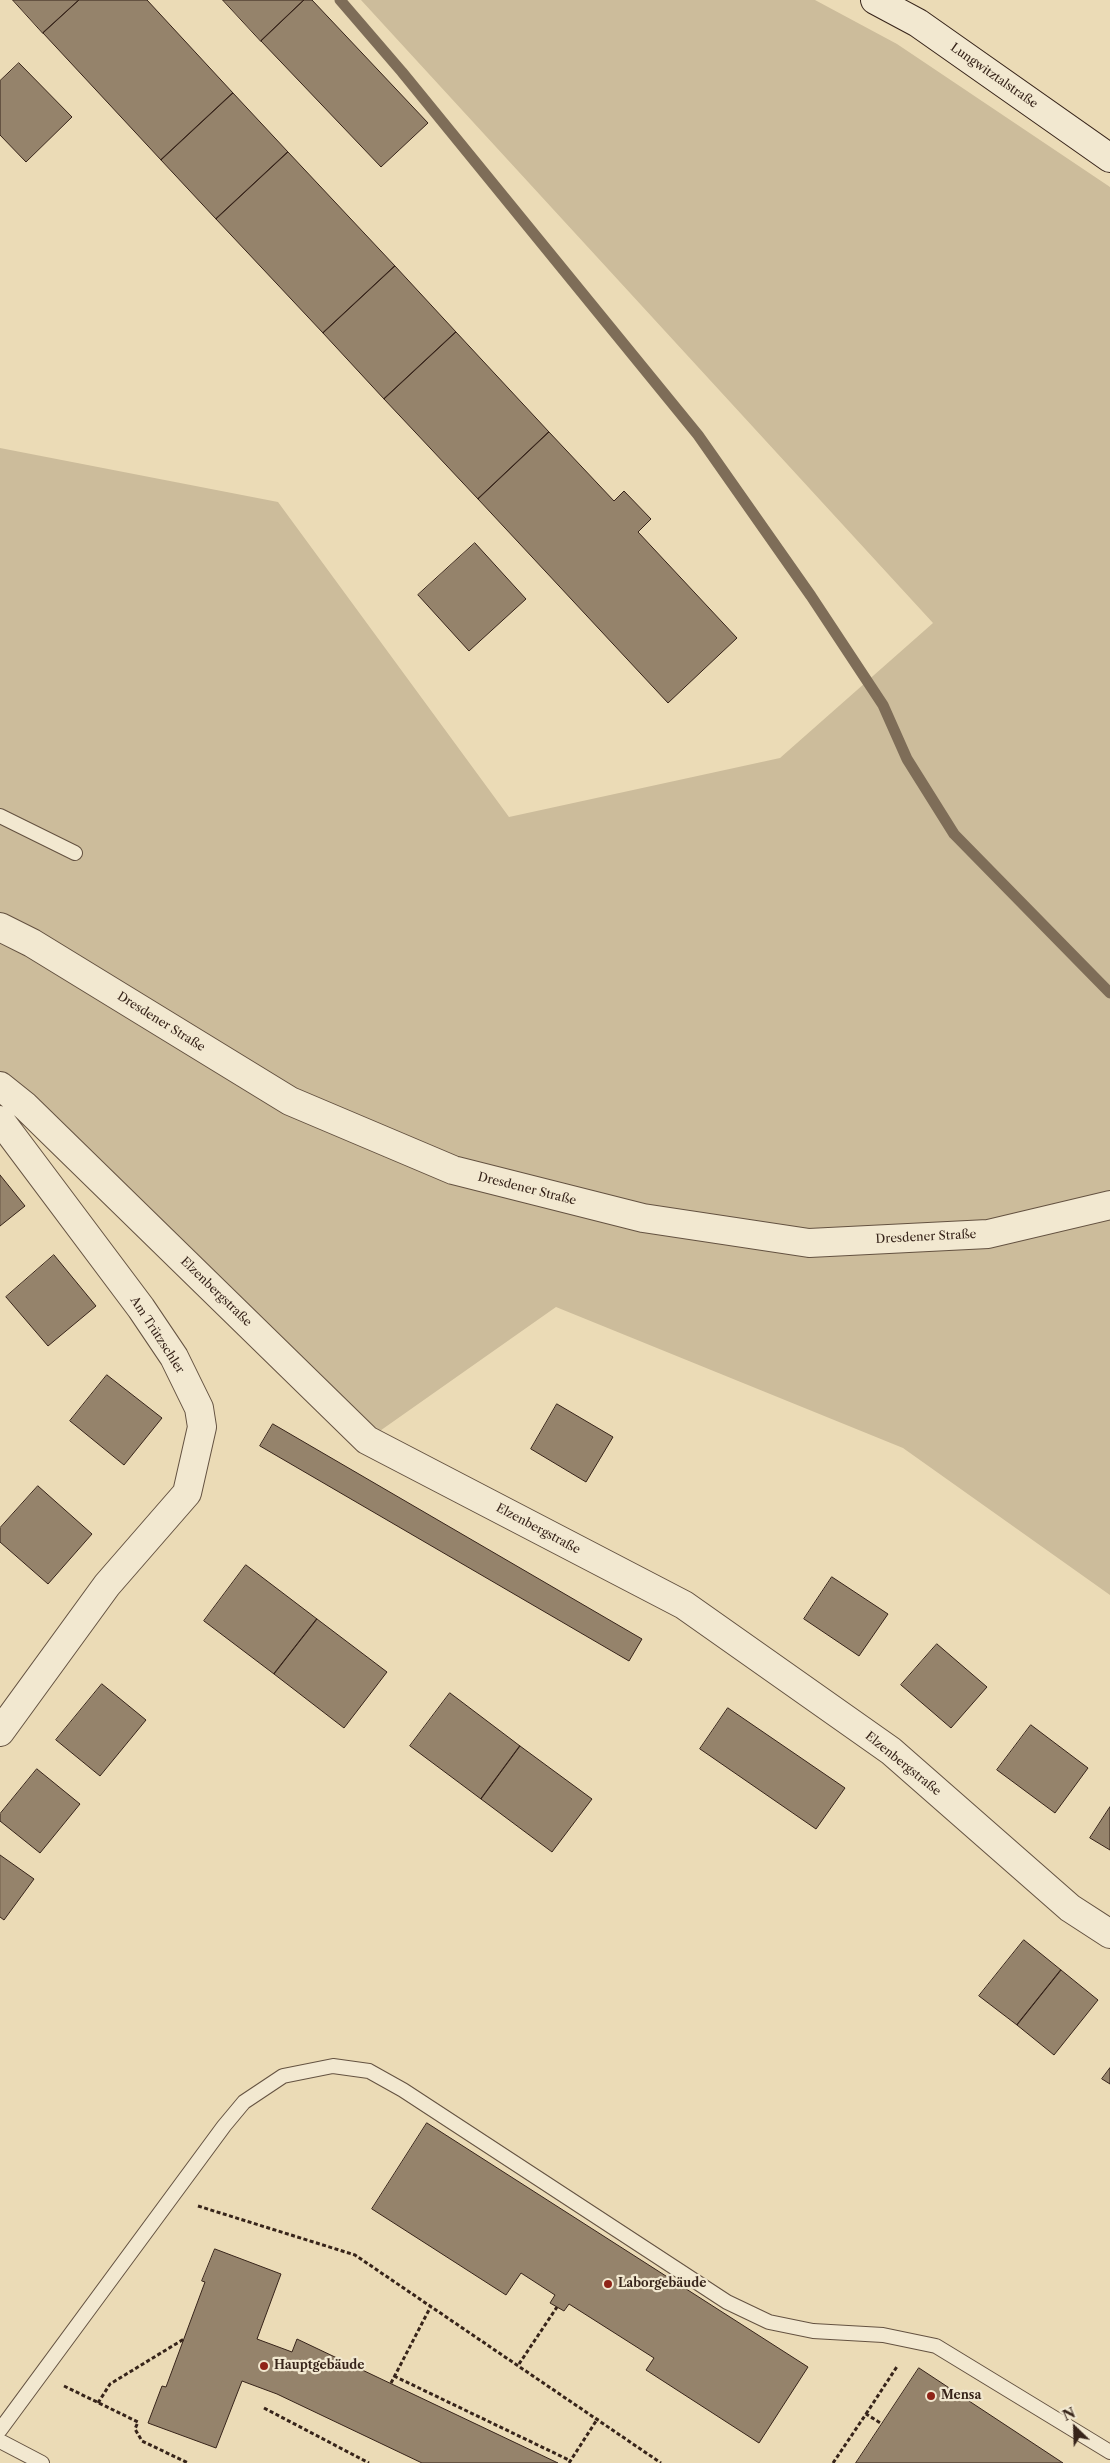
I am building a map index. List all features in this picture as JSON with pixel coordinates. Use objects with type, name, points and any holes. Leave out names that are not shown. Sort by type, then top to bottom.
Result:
[{"type":"street","name":"Lungwitztalstraße","points":[[875,0],[918,23],[1110,158]]},
{"type":"street","name":"Dresdener Straße","points":[[0,927],[32,944],[290,1102],[453,1170],[643,1218],[810,1243],[988,1234],[1110,1205]]},
{"type":"street","name":"Elzenbergstraße","points":[[0,1086],[25,1106],[367,1440],[684,1605],[891,1751],[1070,1908],[1110,1934]]},
{"type":"street","name":"Am Trützschler","points":[[0,1120],[141,1308],[174,1357],[199,1408],[202,1427],[187,1493],[106,1585],[0,1732]]},
{"type":"lane","points":[[0,816],[75,853]]},
{"type":"lane","points":[[0,2430],[244,2102],[283,2076],[333,2066],[369,2071],[412,2095],[727,2302],[769,2322],[813,2331],[883,2335],[936,2346],[1110,2452]]},
{"type":"lane","points":[[0,2441],[42,2463]]},
{"type":"path","points":[[171,2198],[355,2255],[519,2364],[661,2463]]},
{"type":"path","points":[[391,2383],[430,2306]]},
{"type":"path","points":[[519,2364],[558,2307]]},
{"type":"path","points":[[98,2404],[110,2384],[184,2339]]},
{"type":"path","points":[[833,2463],[913,2341]]},
{"type":"path","points":[[41,2374],[98,2404],[138,2422],[135,2429],[142,2441],[188,2463]]},
{"type":"path","points":[[394,2376],[570,2462],[598,2418]]},
{"type":"path","points":[[264,2408],[369,2463]]},
{"type":"path","points":[[866,2414],[882,2424]]},
{"type":"shaded area","points":[[361,0],[815,0],[897,44],[1110,187],[1110,1595],[903,1448],[556,1307],[367,1440],[0,1086],[0,448],[278,502],[509,817],[780,758],[933,623]]},
{"type":"building","points":[[13,0],[79,0],[43,33]]},
{"type":"building","points":[[79,0],[147,0],[233,93],[161,160],[43,33]]},
{"type":"building","points":[[223,0],[304,0],[261,41]]},
{"type":"building","points":[[304,0],[312,0],[428,123],[381,167],[261,41]]},
{"type":"building","points":[[19,63],[72,117],[26,162],[0,135],[0,81]]},
{"type":"building","points":[[233,93],[288,152],[216,219],[161,160]]},
{"type":"building","points":[[288,152],[395,266],[323,333],[216,219]]},
{"type":"building","points":[[395,266],[456,332],[384,399],[323,333]]},
{"type":"building","points":[[456,332],[549,432],[478,499],[384,399]]},
{"type":"building","points":[[549,432],[614,501],[624,491],[651,519],[638,532],[737,638],[668,703],[478,499]]},
{"type":"building","points":[[475,543],[526,599],[469,651],[418,595]]},
{"type":"building","points":[[0,1175],[25,1206],[0,1226]]},
{"type":"building","points":[[54,1255],[96,1306],[48,1346],[6,1297]]},
{"type":"building","points":[[107,1375],[162,1418],[124,1465],[70,1421]]},
{"type":"building","points":[[557,1404],[613,1437],[586,1482],[531,1449]]},
{"type":"building","points":[[273,1424],[642,1639],[629,1661],[260,1446]]},
{"type":"building","points":[[38,1486],[92,1534],[48,1584],[0,1542],[0,1528]]},
{"type":"building","points":[[246,1565],[317,1619],[274,1674],[204,1621]]},
{"type":"building","points":[[832,1577],[888,1614],[859,1656],[804,1619]]},
{"type":"building","points":[[317,1619],[387,1672],[344,1728],[274,1674]]},
{"type":"building","points":[[937,1644],[987,1687],[951,1728],[901,1685]]},
{"type":"building","points":[[102,1684],[146,1720],[100,1776],[56,1740]]},
{"type":"building","points":[[450,1693],[520,1746],[481,1799],[410,1746]]},
{"type":"building","points":[[728,1708],[845,1788],[816,1829],[700,1749]]},
{"type":"building","points":[[1031,1725],[1088,1768],[1055,1813],[997,1770]]},
{"type":"building","points":[[520,1746],[592,1799],[552,1852],[481,1799]]},
{"type":"building","points":[[37,1769],[80,1804],[40,1853],[0,1821],[0,1814]]},
{"type":"building","points":[[1110,1807],[1110,1850],[1090,1838]]},
{"type":"building","points":[[0,1855],[34,1879],[4,1920],[0,1917]]},
{"type":"building","points":[[1024,1940],[1061,1970],[1017,2025],[979,1996]]},
{"type":"building","points":[[1061,1970],[1098,2000],[1054,2055],[1017,2025]]},
{"type":"building","points":[[1110,2068],[1110,2084],[1102,2079]]},
{"type":"building","name":"Laborgebäude","points":[[427,2123],[808,2367],[759,2443],[646,2370],[654,2358],[569,2304],[564,2311],[550,2303],[555,2295],[521,2273],[506,2295],[372,2209]]},
{"type":"building","name":"Hauptgebäude","points":[[215,2249],[281,2274],[257,2339],[292,2352],[297,2339],[558,2463],[422,2463],[277,2394],[242,2381],[216,2448],[148,2423],[162,2386],[166,2387],[205,2282],[202,2281]]},
{"type":"building","name":"Mensa","points":[[919,2368],[1063,2463],[856,2463]]},
{"type":"waterway","points":[[340,0],[402,72],[698,435],[811,596],[883,705],[907,759],[954,834],[1110,993]]},
{"type":"place","name":"Laborgebäude","points":[[608,2284]]},
{"type":"place","name":"Hauptgebäude","points":[[264,2366]]},
{"type":"place","name":"Mensa","points":[[931,2396]]}]
